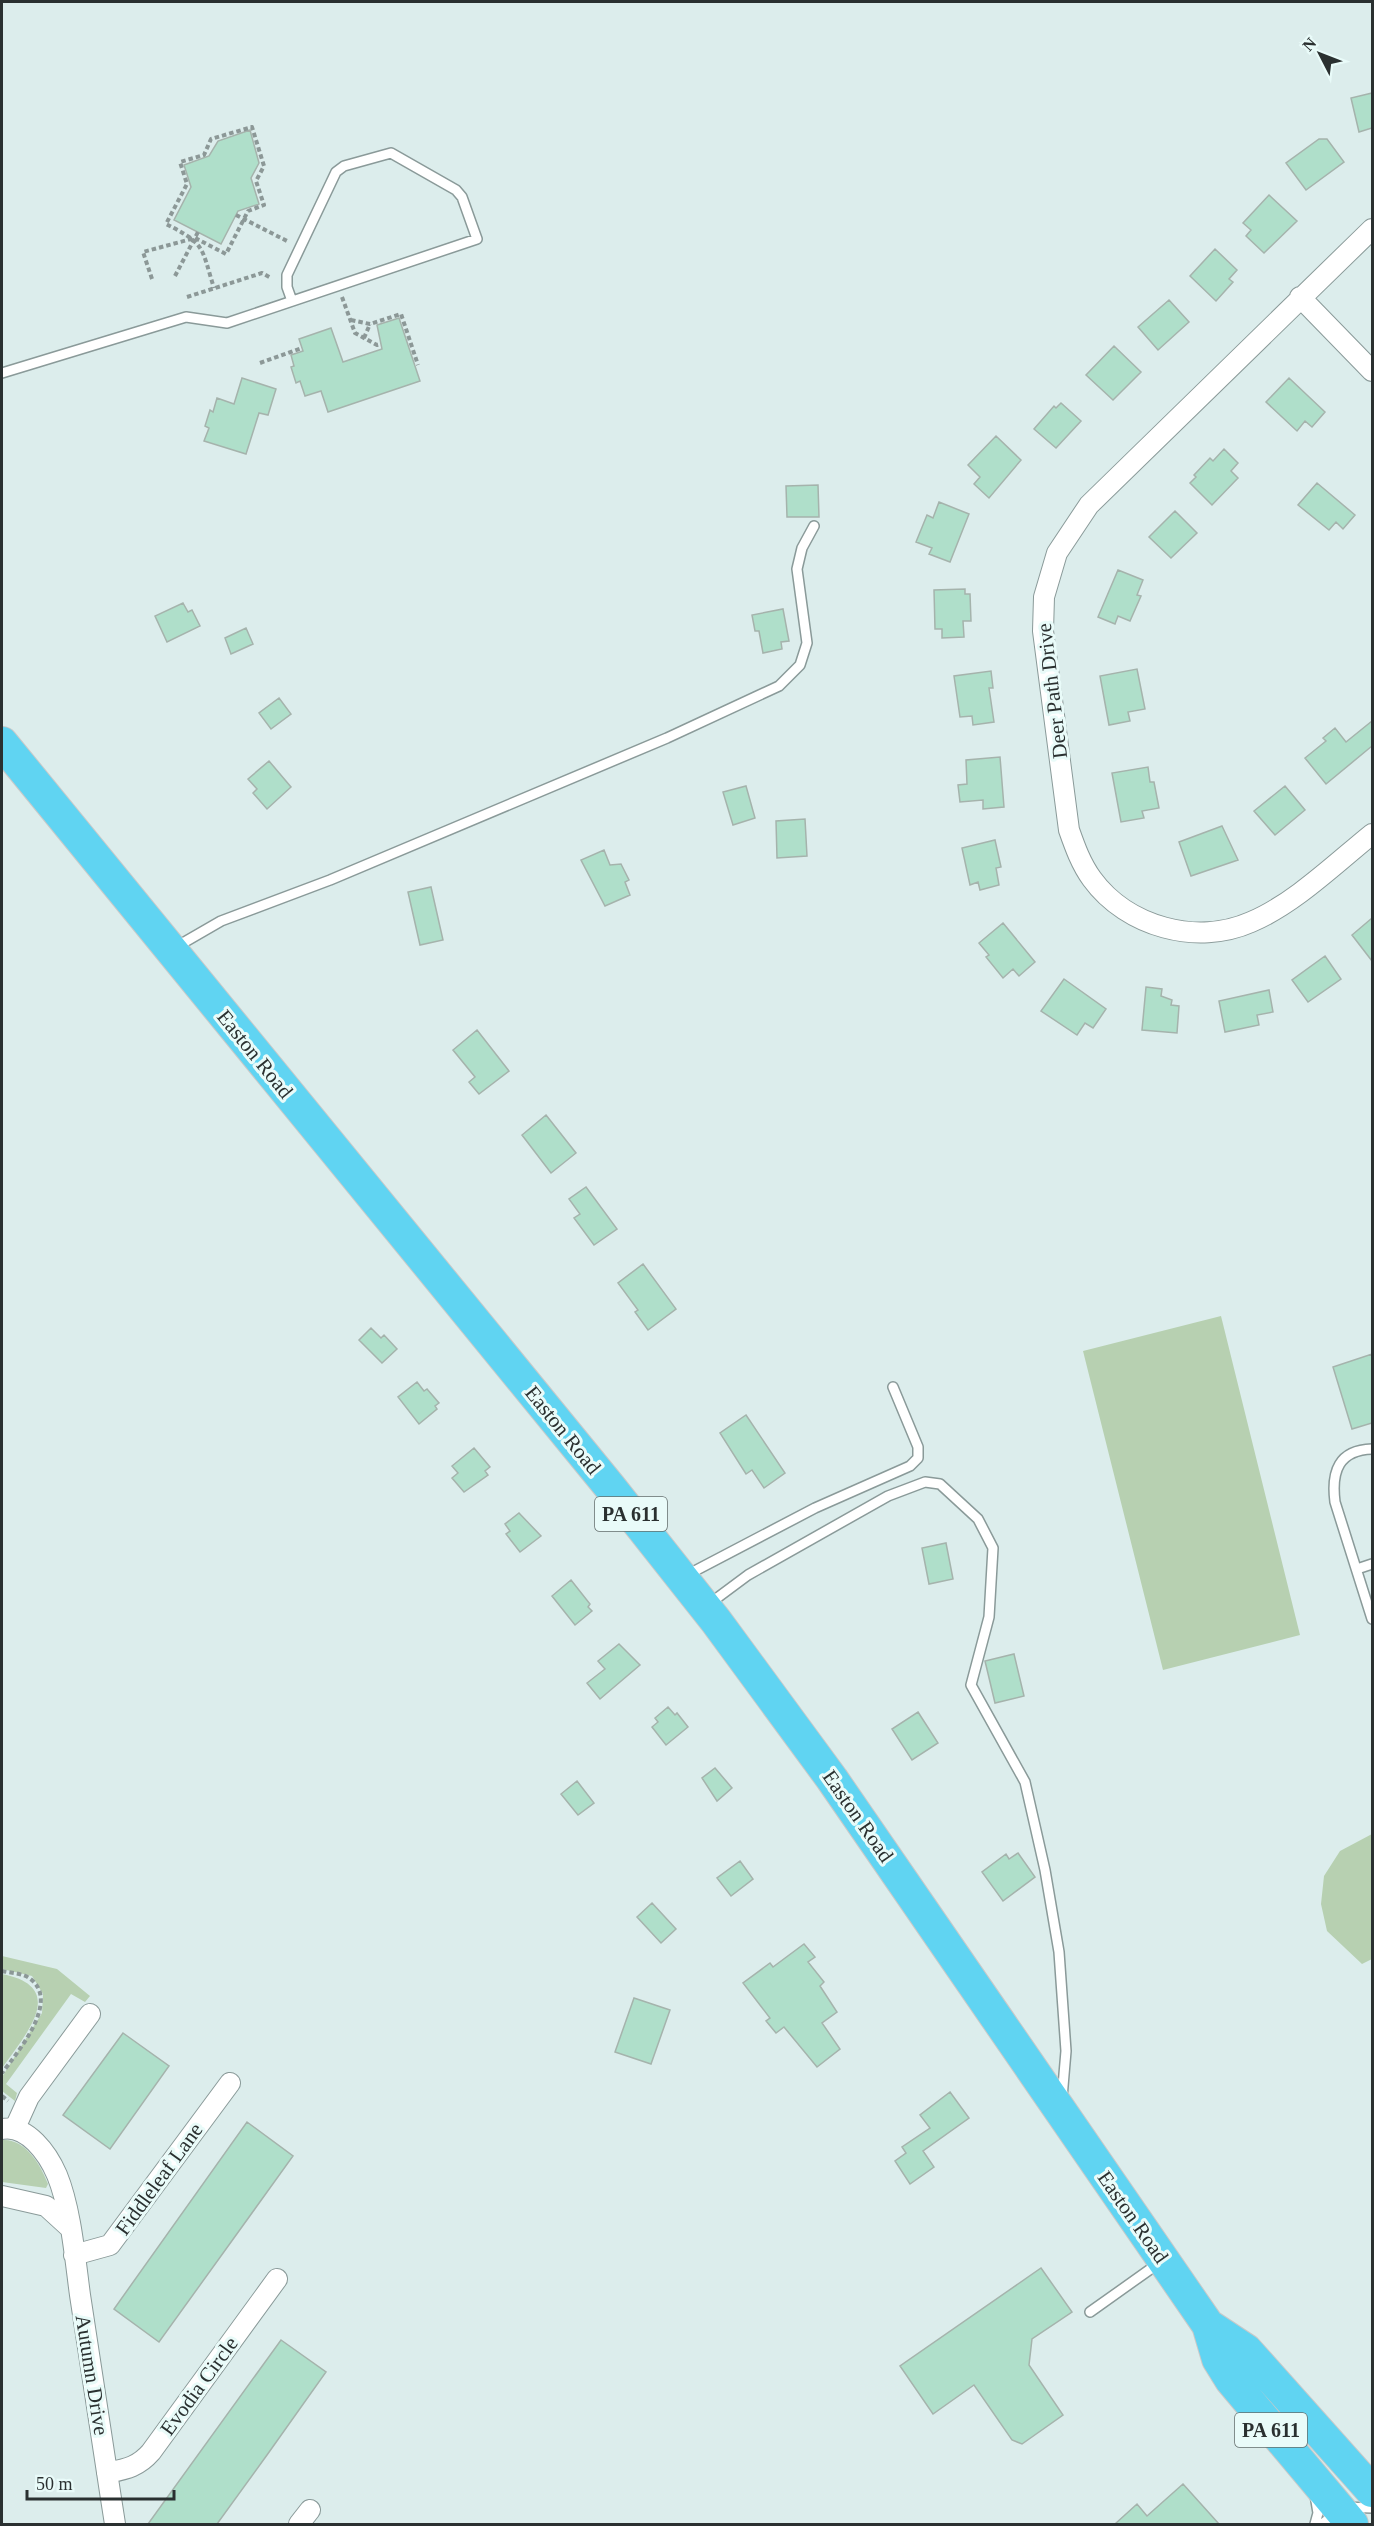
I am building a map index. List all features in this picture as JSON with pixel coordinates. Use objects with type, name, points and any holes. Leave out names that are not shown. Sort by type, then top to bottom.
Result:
[{"type":"highway","name":"Easton Road","points":[[2,743],[705,1607],[832,1779],[1208,2325],[1218,2359],[1231,2380],[1297,2461],[1332,2521]]},
{"type":"highway","name":"Easton Road","points":[[1208,2325],[1246,2350],[1372,2491]]},
{"type":"street","name":"Deer Path Drive","points":[[1372,229],[1089,505],[1057,553],[1044,597],[1042,631],[1069,830],[1078,856],[1092,879],[1107,896],[1130,913],[1156,926],[1185,932],[1213,933],[1252,922],[1278,908],[1372,834]]},
{"type":"street","points":[[1300,297],[1372,371]]},
{"type":"street","points":[[8,2128],[90,2014]]},
{"type":"street","name":"Fiddleleaf Lane","points":[[74,2255],[110,2245],[230,2083]]},
{"type":"street","name":"Autumn Drive","points":[[8,2128],[40,2148],[53,2166],[58,2178],[74,2255],[115,2524]]},
{"type":"street","points":[[2,2196],[46,2206],[69,2227]]},
{"type":"street","name":"Evodia Circle","points":[[107,2473],[131,2469],[141,2463],[151,2452],[277,2279]]},
{"type":"lane","points":[[2,373],[186,317],[227,323],[477,239],[462,197],[456,190],[391,153],[344,165],[336,172],[287,274],[287,287],[292,301]]},
{"type":"lane","points":[[170,950],[221,921],[330,880],[634,752],[779,686],[800,665],[807,643],[797,569],[802,548],[814,526]]},
{"type":"lane","points":[[682,1578],[815,1508],[910,1466],[918,1458],[918,1448],[893,1387]]},
{"type":"lane","points":[[1372,1449],[1354,1450],[1340,1462],[1333,1482],[1335,1502],[1372,1619]]},
{"type":"lane","points":[[705,1607],[748,1575],[833,1526],[888,1496],[925,1482],[940,1484],[978,1519],[993,1548],[989,1617],[970,1685],[1025,1782],[1045,1870],[1059,1952],[1066,2051],[1061,2112]]},
{"type":"lane","points":[[1357,1569],[1372,1564]]},
{"type":"lane","points":[[1090,2312],[1163,2260]]},
{"type":"lane","points":[[1332,2521],[1361,2506],[1372,2508]]},
{"type":"path","points":[[252,127],[264,166],[256,182],[264,205],[248,211],[226,254],[195,238],[166,224],[187,184],[180,162],[204,155],[211,139],[252,127]]},
{"type":"path","points":[[236,215],[276,236]]},
{"type":"path","points":[[175,276],[198,232]]},
{"type":"path","points":[[152,279],[143,252],[195,238]]},
{"type":"path","points":[[195,238],[202,249],[214,288]]},
{"type":"path","points":[[187,297],[262,273],[271,278]]},
{"type":"path","points":[[341,294],[356,333],[381,344]]},
{"type":"path","points":[[351,320],[370,324],[401,314],[418,365]]},
{"type":"path","points":[[364,338],[370,324]]},
{"type":"path","points":[[260,363],[302,348]]},
{"type":"path","points":[[2,1971],[27,1977],[36,1985],[41,1998],[39,2016],[33,2029],[2,2073]]},
{"type":"green space","points":[[1221,1316],[1300,1635],[1163,1670],[1083,1351]]},
{"type":"green space","points":[[1372,1834],[1372,1959],[1362,1964],[1327,1931],[1321,1904],[1324,1876],[1340,1851]]},
{"type":"green space","points":[[2,1956],[57,1969],[90,1996],[85,2002],[71,1994],[6,2084],[17,2093],[15,2101],[2,2091],[2,2077],[42,2013],[43,1994],[32,1976],[2,1969]]},
{"type":"green space","points":[[2,1974],[22,1980],[34,1989],[38,2000],[30,2027],[2,2068]]},
{"type":"green space","points":[[2,2140],[18,2143],[31,2154],[45,2177],[48,2184],[46,2188],[2,2182]]},
{"type":"building","points":[[1372,93],[1372,128],[1359,132],[1351,98]]},
{"type":"building","points":[[250,130],[259,163],[251,178],[259,204],[238,211],[221,244],[174,220],[191,187],[184,165],[209,156],[218,141]]},
{"type":"building","points":[[1319,139],[1327,139],[1344,162],[1306,190],[1286,163]]},
{"type":"building","points":[[1269,195],[1297,221],[1264,253],[1246,236],[1251,230],[1243,223]]},
{"type":"building","points":[[1215,249],[1237,270],[1229,279],[1233,282],[1216,301],[1190,276]]},
{"type":"building","points":[[1169,300],[1189,322],[1158,350],[1138,327]]},
{"type":"building","points":[[399,318],[420,381],[328,412],[321,391],[305,396],[300,381],[296,383],[291,367],[294,366],[291,355],[303,351],[299,339],[331,328],[343,362],[382,349],[377,325]]},
{"type":"building","points":[[1114,346],[1141,372],[1113,400],[1086,375]]},
{"type":"building","points":[[242,378],[276,389],[268,415],[259,413],[246,454],[204,441],[209,428],[205,426],[210,410],[213,412],[217,398],[234,404]]},
{"type":"building","points":[[1289,378],[1325,412],[1312,427],[1305,421],[1297,431],[1266,402]]},
{"type":"building","points":[[1061,403],[1081,421],[1056,448],[1034,429],[1054,406],[1056,408]]},
{"type":"building","points":[[996,436],[1021,460],[989,498],[974,484],[980,477],[968,465]]},
{"type":"building","points":[[1224,449],[1238,463],[1231,471],[1238,478],[1212,505],[1190,483],[1196,477],[1194,475],[1210,458],[1213,461]]},
{"type":"building","points":[[1317,483],[1355,515],[1343,529],[1336,522],[1329,530],[1298,505]]},
{"type":"building","points":[[818,485],[819,517],[787,517],[786,486]]},
{"type":"building","points":[[939,502],[969,514],[950,562],[929,554],[932,548],[916,542],[927,515],[933,518]]},
{"type":"building","points":[[1175,511],[1197,533],[1171,558],[1149,537]]},
{"type":"building","points":[[1118,570],[1143,580],[1137,595],[1141,596],[1130,621],[1118,616],[1115,624],[1098,617]]},
{"type":"building","points":[[965,589],[965,594],[970,594],[971,621],[963,621],[964,637],[942,638],[942,629],[935,629],[934,590]]},
{"type":"building","points":[[183,603],[188,612],[192,610],[200,626],[167,642],[155,616]]},
{"type":"building","points":[[783,609],[789,641],[781,642],[782,649],[763,653],[759,631],[755,631],[752,615]]},
{"type":"building","points":[[246,628],[253,644],[231,654],[225,638]]},
{"type":"building","points":[[1137,669],[1145,709],[1128,712],[1130,721],[1109,725],[1100,676]]},
{"type":"building","points":[[991,671],[993,688],[989,688],[994,722],[973,725],[972,716],[960,717],[954,676]]},
{"type":"building","points":[[279,698],[291,714],[271,729],[259,713]]},
{"type":"building","points":[[1372,721],[1372,746],[1326,784],[1305,758],[1326,741],[1323,738],[1335,728],[1346,742]]},
{"type":"building","points":[[1000,757],[1004,807],[983,809],[983,800],[960,802],[958,785],[967,784],[966,760]]},
{"type":"building","points":[[269,761],[291,787],[267,809],[253,793],[257,789],[248,779]]},
{"type":"building","points":[[1148,767],[1150,782],[1154,782],[1159,808],[1142,811],[1144,818],[1121,822],[1112,773]]},
{"type":"building","points":[[746,786],[755,818],[733,825],[723,792]]},
{"type":"building","points":[[1285,786],[1305,810],[1275,835],[1254,811]]},
{"type":"building","points":[[805,819],[807,856],[777,858],[776,821]]},
{"type":"building","points":[[1222,826],[1238,860],[1191,876],[1179,842]]},
{"type":"building","points":[[995,840],[1001,867],[996,868],[999,885],[980,890],[978,882],[970,885],[962,848]]},
{"type":"building","points":[[604,850],[610,865],[621,864],[629,880],[625,882],[630,895],[605,906],[581,860]]},
{"type":"building","points":[[431,887],[443,940],[420,945],[408,892]]},
{"type":"building","points":[[1372,918],[1372,961],[1352,935]]},
{"type":"building","points":[[1003,923],[1035,962],[1019,976],[1013,969],[1003,978],[986,957],[989,955],[979,943]]},
{"type":"building","points":[[1325,956],[1341,979],[1308,1002],[1292,980]]},
{"type":"building","points":[[1064,979],[1106,1009],[1093,1028],[1085,1023],[1077,1035],[1041,1011]]},
{"type":"building","points":[[1146,987],[1162,989],[1161,996],[1172,1000],[1171,1005],[1179,1006],[1177,1033],[1142,1030]]},
{"type":"building","points":[[1269,990],[1273,1012],[1257,1015],[1259,1025],[1225,1032],[1219,1001]]},
{"type":"building","points":[[477,1030],[509,1071],[479,1094],[469,1082],[475,1077],[453,1050]]},
{"type":"building","points":[[546,1115],[576,1153],[551,1173],[522,1135]]},
{"type":"building","points":[[586,1187],[617,1229],[594,1245],[574,1218],[580,1214],[569,1199]]},
{"type":"building","points":[[643,1264],[676,1309],[648,1330],[635,1312],[638,1310],[618,1283]]},
{"type":"building","points":[[371,1328],[381,1338],[384,1335],[397,1349],[382,1363],[359,1340]]},
{"type":"building","points":[[1372,1354],[1372,1423],[1352,1429],[1333,1367]]},
{"type":"building","points":[[417,1382],[424,1391],[427,1389],[439,1403],[435,1406],[437,1409],[419,1424],[398,1397]]},
{"type":"building","points":[[746,1415],[785,1473],[764,1488],[752,1470],[746,1474],[720,1433]]},
{"type":"building","points":[[474,1448],[490,1467],[485,1471],[488,1475],[464,1492],[452,1478],[458,1473],[452,1466]]},
{"type":"building","points":[[519,1513],[541,1536],[520,1552],[506,1534],[510,1531],[505,1524]]},
{"type":"building","points":[[946,1543],[953,1579],[929,1584],[922,1548]]},
{"type":"building","points":[[571,1580],[590,1604],[588,1607],[592,1611],[575,1625],[552,1596]]},
{"type":"building","points":[[619,1644],[640,1665],[600,1699],[587,1683],[605,1669],[598,1661]]},
{"type":"building","points":[[1014,1654],[1024,1696],[995,1703],[985,1661]]},
{"type":"building","points":[[668,1707],[675,1715],[677,1713],[688,1727],[666,1745],[652,1727],[658,1722],[655,1718]]},
{"type":"building","points":[[918,1712],[938,1743],[912,1760],[892,1729]]},
{"type":"building","points":[[715,1768],[732,1788],[717,1801],[702,1778]]},
{"type":"building","points":[[577,1781],[594,1803],[578,1815],[561,1794]]},
{"type":"building","points":[[1018,1853],[1035,1877],[1003,1901],[982,1872],[1006,1854],[1009,1859]]},
{"type":"building","points":[[740,1861],[753,1879],[731,1896],[717,1878]]},
{"type":"building","points":[[652,1903],[676,1929],[661,1943],[637,1917]]},
{"type":"building","points":[[804,1944],[815,1957],[808,1962],[824,1982],[820,1986],[837,2012],[822,2023],[840,2049],[817,2067],[784,2027],[776,2033],[766,2021],[770,2018],[743,1983],[770,1963],[773,1967]]},
{"type":"building","points":[[634,1998],[670,2010],[651,2064],[615,2052]]},
{"type":"building","points":[[123,2033],[169,2066],[110,2149],[63,2115]]},
{"type":"building","points":[[950,2092],[969,2118],[923,2151],[934,2167],[910,2184],[895,2161],[906,2153],[902,2147],[930,2128],[920,2115]]},
{"type":"building","points":[[247,2122],[293,2156],[159,2342],[114,2309]]},
{"type":"building","points":[[1041,2268],[1072,2312],[1032,2339],[1029,2365],[1063,2415],[1022,2444],[1012,2440],[974,2385],[933,2414],[900,2366]]},
{"type":"building","points":[[281,2340],[326,2372],[267,2455],[217,2524],[148,2524]]},
{"type":"building","points":[[1183,2484],[1219,2524],[1115,2524],[1137,2504],[1147,2516]]}]
